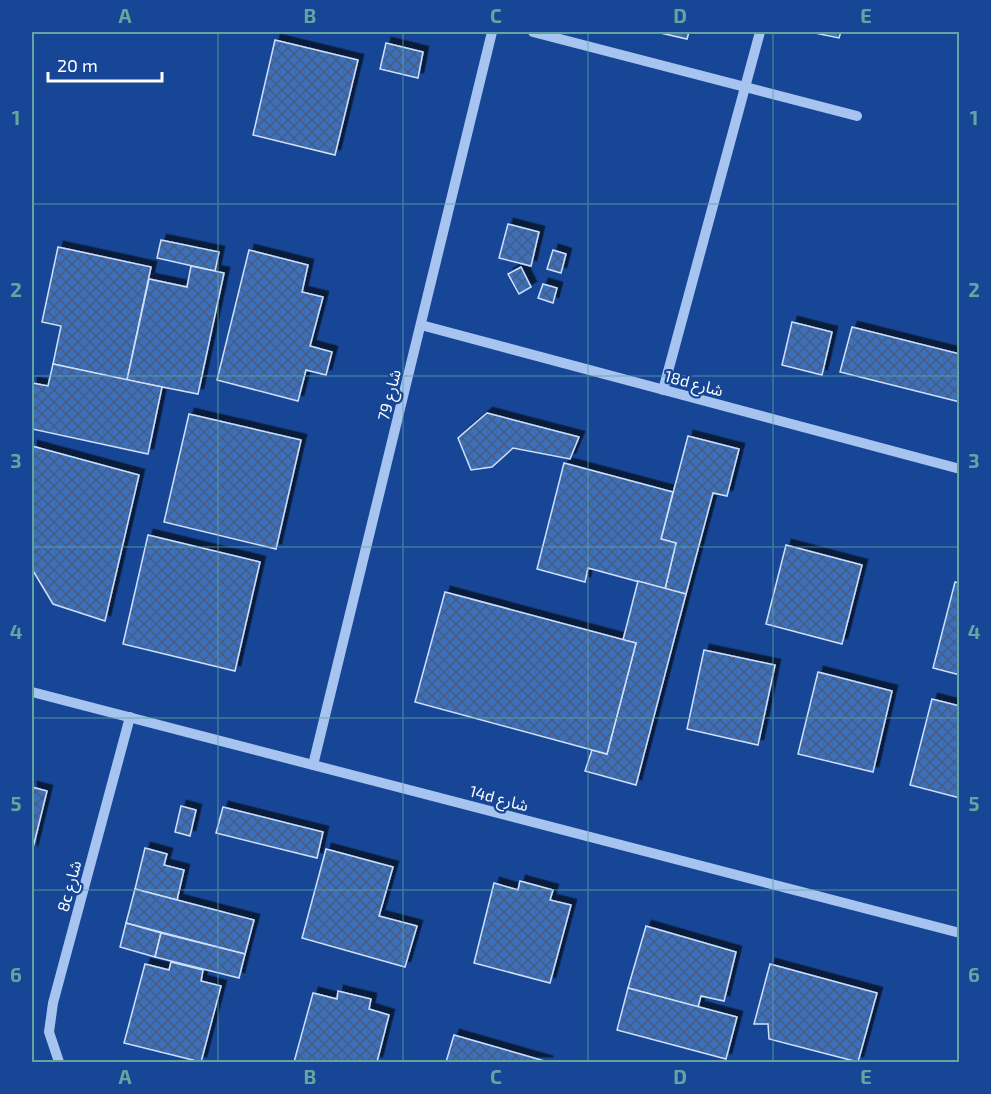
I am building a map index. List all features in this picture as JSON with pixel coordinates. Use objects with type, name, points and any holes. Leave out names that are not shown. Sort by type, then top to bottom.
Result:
[{"type":"street","name":"شارع 79","points":[[314,765],[492,32]]},
{"type":"street","points":[[533,32],[857,116]]},
{"type":"street","points":[[663,390],[760,32]]},
{"type":"street","name":"18d شارع","points":[[421,325],[960,469]]},
{"type":"street","name":"14d شارع","points":[[32,692],[960,933]]},
{"type":"street","name":"8c شارع","points":[[59,1062],[49,1032],[53,1002],[130,717]]},
{"type":"building","points":[[656,32],[689,32],[687,39]]},
{"type":"building","points":[[810,32],[841,32],[839,38]]},
{"type":"building","points":[[275,40],[358,60],[335,155],[253,135]]},
{"type":"building","points":[[386,43],[423,52],[418,78],[380,69]]},
{"type":"building","points":[[508,224],[539,232],[531,266],[499,258]]},
{"type":"building","points":[[161,240],[219,252],[215,271],[157,258]]},
{"type":"building","points":[[58,247],[151,267],[127,380],[53,364],[61,326],[42,322]]},
{"type":"building","points":[[249,250],[308,265],[302,292],[323,297],[310,346],[332,352],[326,375],[306,370],[298,401],[217,380]]},
{"type":"building","points":[[553,250],[566,254],[561,273],[547,269]]},
{"type":"building","points":[[191,266],[224,273],[198,394],[127,380],[149,279],[187,287]]},
{"type":"building","points":[[521,267],[531,287],[519,294],[508,274]]},
{"type":"building","points":[[543,284],[557,288],[553,303],[538,298]]},
{"type":"building","points":[[792,322],[832,332],[822,375],[782,365]]},
{"type":"building","points":[[852,327],[960,354],[960,402],[840,372]]},
{"type":"building","points":[[53,364],[162,387],[148,454],[32,429],[32,383],[48,386]]},
{"type":"building","points":[[487,413],[579,437],[570,459],[513,448],[492,467],[471,470],[458,438]]},
{"type":"building","points":[[189,414],[301,440],[276,549],[164,522]]},
{"type":"building","points":[[688,436],[739,449],[727,496],[713,493],[686,594],[665,589],[676,543],[661,539]]},
{"type":"building","points":[[32,446],[139,475],[105,621],[53,604],[32,569]]},
{"type":"building","points":[[564,463],[673,492],[661,539],[676,543],[665,589],[588,568],[585,582],[537,569]]},
{"type":"building","points":[[148,535],[260,562],[235,671],[123,644]]},
{"type":"building","points":[[786,545],[862,565],[842,644],[766,624]]},
{"type":"building","points":[[638,581],[686,594],[636,785],[585,771],[592,750],[607,754],[636,643],[623,640]]},
{"type":"building","points":[[955,582],[960,583],[960,675],[933,668]]},
{"type":"building","points":[[445,592],[636,643],[607,754],[415,702]]},
{"type":"building","points":[[704,650],[775,665],[758,745],[687,729]]},
{"type":"building","points":[[818,672],[892,691],[873,772],[798,754]]},
{"type":"building","points":[[932,699],[960,706],[960,798],[910,785]]},
{"type":"building","points":[[32,787],[47,791],[32,852]]},
{"type":"building","points":[[181,806],[196,810],[190,836],[175,832]]},
{"type":"building","points":[[223,807],[323,832],[317,858],[216,833]]},
{"type":"building","points":[[145,848],[167,854],[164,865],[184,870],[177,900],[135,889]]},
{"type":"building","points":[[326,849],[393,867],[379,916],[417,926],[405,967],[302,938]]},
{"type":"building","points":[[520,881],[553,890],[550,900],[571,905],[550,983],[474,963],[494,883],[518,890]]},
{"type":"building","points":[[135,889],[254,920],[245,954],[126,923]]},
{"type":"building","points":[[126,923],[161,933],[155,957],[120,947]]},
{"type":"building","points":[[646,926],[736,952],[724,1001],[701,996],[698,1007],[628,988]]},
{"type":"building","points":[[161,933],[245,954],[239,978],[155,957]]},
{"type":"building","points":[[171,962],[203,970],[201,981],[221,986],[201,1062],[124,1043],[145,964],[169,970]]},
{"type":"building","points":[[770,964],[877,993],[858,1062],[769,1039],[768,1024],[754,1024]]},
{"type":"building","points":[[628,988],[737,1017],[726,1059],[617,1030]]},
{"type":"building","points":[[338,991],[371,999],[369,1009],[389,1015],[377,1062],[294,1062],[313,993],[337,999]]},
{"type":"building","points":[[454,1035],[548,1062],[446,1062]]}]
